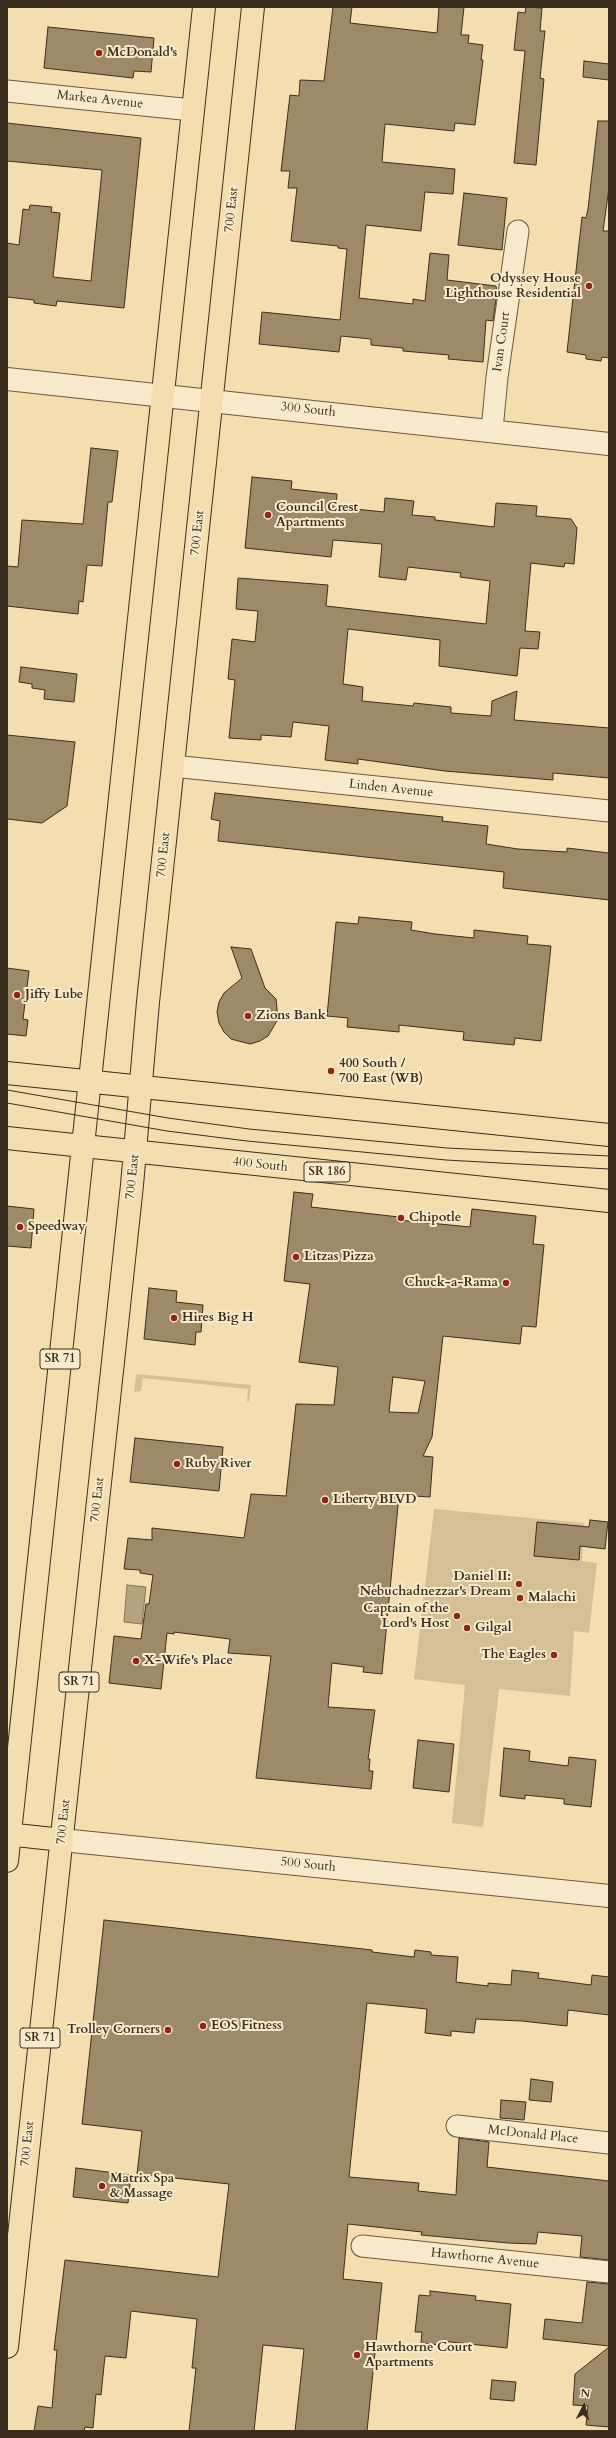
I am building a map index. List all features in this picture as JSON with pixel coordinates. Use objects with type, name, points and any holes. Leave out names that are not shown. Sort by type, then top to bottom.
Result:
[{"type":"main road","points":[[89,1081],[204,7]]},
{"type":"main road","name":"700 East","points":[[7,2347],[142,1088],[149,996],[253,7]]},
{"type":"main road","points":[[7,1073],[609,1135]]},
{"type":"main road","name":"SR 71","points":[[7,1861],[8,1835],[89,1081]]},
{"type":"main road","name":"400 South","points":[[7,1138],[609,1201]]},
{"type":"main road","name":"500 South","points":[[8,1835],[62,1840]]},
{"type":"street","name":"Markea Avenue","points":[[7,91],[192,110]]},
{"type":"street","name":"Ivan Court","points":[[492,430],[497,377],[518,231]]},
{"type":"street","name":"300 South","points":[[7,378],[609,444]]},
{"type":"street","name":"Linden Avenue","points":[[173,766],[609,811]]},
{"type":"street","name":"500 South","points":[[62,1840],[609,1896]]},
{"type":"street","name":"McDonald Place","points":[[457,2126],[609,2143]]},
{"type":"street","name":"Hawthorne Avenue","points":[[362,2246],[609,2272]]},
{"type":"shaded area","points":[[136,1375],[251,1385],[249,1402],[247,1401],[248,1389],[143,1378],[141,1391],[134,1392]]},
{"type":"shaded area","points":[[434,1509],[584,1523],[582,1561],[597,1563],[589,1633],[574,1631],[570,1696],[499,1689],[483,1827],[452,1823],[465,1685],[414,1679]]},
{"type":"shaded area","points":[[127,1585],[146,1587],[142,1624],[124,1622]]},
{"type":"building","points":[[333,7],[352,7],[350,23],[437,33],[439,7],[464,7],[461,35],[469,35],[468,43],[483,45],[481,60],[483,60],[475,125],[455,123],[454,131],[385,124],[382,162],[455,169],[453,194],[425,192],[421,231],[366,225],[359,298],[413,304],[413,299],[425,301],[430,253],[449,255],[447,280],[496,286],[497,292],[493,321],[486,320],[483,362],[448,359],[449,355],[403,351],[403,348],[371,345],[371,339],[341,336],[339,352],[259,344],[262,312],[340,320],[347,249],[338,248],[338,246],[291,241],[297,188],[288,188],[290,171],[281,171],[290,95],[299,96],[300,80],[324,81]]},
{"type":"building","points":[[526,7],[542,8],[540,31],[545,31],[540,78],[544,79],[536,165],[514,163],[525,51],[514,50],[518,12],[525,13]]},
{"type":"building","name":"McDonald's","points":[[48,27],[154,38],[151,72],[134,71],[133,78],[44,68]]},
{"type":"building","points":[[584,61],[609,64],[609,80],[583,77]]},
{"type":"building","name":"Odyssey House Lighthouse Residential","points":[[598,121],[609,121],[609,188],[603,231],[609,231],[609,358],[602,357],[601,361],[586,359],[586,355],[567,352],[582,217],[586,218],[588,209]]},
{"type":"building","points":[[7,123],[141,138],[124,308],[57,301],[56,306],[34,303],[34,300],[7,297],[7,243],[19,245],[23,209],[29,210],[30,205],[52,207],[51,212],[60,213],[53,277],[91,281],[102,170],[7,161]]},
{"type":"building","points":[[464,193],[507,198],[502,250],[458,245]]},
{"type":"building","points":[[91,448],[118,451],[112,502],[108,502],[102,566],[87,565],[83,602],[79,601],[78,614],[7,606],[7,566],[18,567],[22,520],[83,524]]},
{"type":"building","points":[[252,477],[292,481],[291,489],[337,494],[336,507],[384,512],[385,498],[414,501],[412,515],[435,517],[435,520],[494,527],[496,503],[537,506],[536,516],[571,519],[577,528],[574,564],[565,563],[564,567],[531,563],[525,631],[540,632],[538,649],[520,648],[517,676],[439,666],[440,640],[348,629],[343,684],[363,687],[362,701],[413,706],[414,703],[451,707],[451,713],[491,716],[492,701],[517,691],[514,720],[609,728],[609,778],[553,773],[553,780],[445,771],[358,759],[358,764],[325,760],[329,726],[293,722],[291,737],[261,735],[261,740],[229,738],[235,680],[228,679],[232,639],[255,642],[258,611],[236,609],[238,578],[328,585],[326,606],[486,624],[490,581],[460,577],[461,573],[408,567],[406,580],[379,577],[382,544],[333,540],[331,557],[245,548]]},
{"type":"building","points":[[21,667],[77,674],[74,702],[44,699],[45,690],[32,688],[32,684],[19,682]]},
{"type":"building","points":[[7,735],[75,742],[67,806],[42,823],[7,819]]},
{"type":"building","points":[[215,793],[443,817],[442,821],[488,826],[486,844],[518,849],[567,852],[567,848],[609,853],[609,900],[503,888],[504,872],[218,841],[220,821],[211,819]]},
{"type":"building","points":[[359,917],[412,922],[411,930],[435,934],[474,938],[474,930],[528,936],[527,944],[551,946],[541,1041],[515,1038],[514,1045],[463,1040],[464,1032],[399,1025],[399,1032],[347,1027],[348,1018],[327,1016],[336,922],[358,924]]},
{"type":"building","name":"Zions Bank","points":[[231,947],[251,949],[265,988],[276,999],[278,1019],[268,1036],[260,1041],[250,1044],[231,1039],[224,1032],[219,1023],[217,1012],[219,1002],[224,993],[242,978]]},
{"type":"building","name":"Jiffy Lube","points":[[7,968],[29,971],[23,1019],[28,1020],[26,1036],[7,1034]]},
{"type":"building","name":"Liberty BLVD","points":[[294,1192],[313,1194],[311,1207],[399,1217],[399,1220],[470,1227],[472,1209],[536,1216],[533,1244],[544,1245],[536,1327],[522,1326],[520,1344],[443,1336],[432,1437],[423,1456],[433,1457],[430,1497],[399,1495],[382,1674],[363,1672],[364,1667],[332,1663],[328,1707],[375,1710],[368,1759],[370,1759],[369,1771],[373,1771],[371,1789],[256,1778],[271,1656],[228,1653],[230,1639],[174,1632],[174,1634],[167,1633],[161,1689],[109,1683],[114,1636],[141,1639],[146,1604],[149,1604],[153,1575],[140,1573],[140,1570],[124,1569],[128,1538],[152,1540],[152,1528],[244,1538],[251,1494],[286,1496],[296,1404],[334,1405],[338,1367],[299,1362],[310,1284],[284,1281]],"holes":[[[393,1377],[425,1381],[418,1413],[389,1412]]]},
{"type":"building","name":"Speedway","points":[[7,1206],[34,1209],[31,1248],[7,1246]]},
{"type":"building","name":"Hires Big H","points":[[149,1288],[177,1291],[176,1302],[203,1305],[201,1332],[196,1332],[195,1345],[144,1339]]},
{"type":"building","name":"Ruby River","points":[[135,1438],[223,1447],[219,1491],[130,1482]]},
{"type":"building","points":[[590,1520],[608,1522],[605,1549],[580,1546],[579,1560],[534,1556],[537,1522],[589,1527]]},
{"type":"building","points":[[418,1740],[454,1744],[449,1792],[413,1788]]},
{"type":"building","points":[[504,1748],[530,1751],[529,1761],[568,1766],[569,1757],[596,1760],[591,1807],[564,1804],[564,1799],[525,1795],[525,1799],[500,1796]]},
{"type":"building","points":[[104,1920],[372,1950],[372,1952],[414,1957],[415,1950],[431,1952],[431,1955],[458,1957],[456,1982],[488,1986],[488,1983],[511,1985],[512,1970],[539,1973],[538,1978],[591,1985],[592,1975],[609,1977],[609,2015],[568,2010],[567,2026],[522,2021],[476,2019],[474,2033],[451,2031],[451,2036],[425,2033],[427,2009],[367,2003],[349,2177],[419,2183],[418,2191],[456,2195],[459,2138],[489,2142],[487,2167],[609,2181],[609,2260],[580,2257],[582,2236],[538,2232],[536,2244],[508,2243],[421,2235],[422,2232],[348,2224],[343,2279],[382,2283],[367,2431],[295,2431],[304,2349],[263,2345],[254,2431],[189,2431],[196,2368],[192,2368],[197,2319],[131,2311],[126,2358],[105,2356],[101,2395],[96,2394],[93,2428],[85,2427],[84,2431],[34,2431],[38,2406],[52,2408],[57,2350],[54,2350],[65,2260],[218,2277],[229,2184],[137,2174],[142,2131],[82,2124]]},
{"type":"building","points":[[531,2079],[553,2082],[551,2102],[529,2100]]},
{"type":"building","points":[[501,2100],[526,2102],[524,2120],[500,2118]]},
{"type":"building","name":"Matrix Spa & Massage","points":[[76,2168],[131,2175],[128,2203],[73,2197]]},
{"type":"building","points":[[587,2282],[609,2284],[609,2346],[543,2339],[545,2319],[582,2323]]},
{"type":"building","points":[[430,2291],[476,2296],[475,2300],[511,2304],[507,2348],[441,2341],[440,2345],[421,2343],[422,2332],[415,2332],[419,2295],[430,2296]]},
{"type":"building","points":[[609,2347],[609,2427],[586,2425],[588,2406],[573,2405],[575,2374]]},
{"type":"building","points":[[492,2380],[516,2382],[514,2401],[490,2399]]},
{"type":"tram line","points":[[7,1090],[168,1118],[249,1129],[447,1148],[609,1156]]},
{"type":"tram line","points":[[7,1103],[167,1131],[247,1141],[446,1160],[609,1169]]},
{"type":"place","name":"McDonald's","points":[[99,53]]},
{"type":"place","name":"Odyssey House Lighthouse Residential","points":[[589,286]]},
{"type":"place","name":"Council Crest Apartments","points":[[268,515]]},
{"type":"place","name":"Jiffy Lube","points":[[17,995]]},
{"type":"place","name":"Zions Bank","points":[[248,1016]]},
{"type":"place","name":"400 South / 700 East (WB)","points":[[331,1071]]},
{"type":"place","name":"Chipotle","points":[[401,1218]]},
{"type":"place","name":"Speedway","points":[[20,1227]]},
{"type":"place","name":"Litzas Pizza","points":[[296,1257]]},
{"type":"place","name":"Chuck-a-Rama","points":[[506,1283]]},
{"type":"place","name":"Hires Big H","points":[[174,1318]]},
{"type":"place","name":"Ruby River","points":[[177,1464]]},
{"type":"place","name":"Liberty BLVD","points":[[325,1500]]},
{"type":"place","name":"Daniel II: Nebuchadnezzar's Dream","points":[[519,1584]]},
{"type":"place","name":"Malachi","points":[[520,1598]]},
{"type":"place","name":"Captain of the Lord's Host","points":[[457,1616]]},
{"type":"place","name":"Gilgal","points":[[467,1628]]},
{"type":"place","name":"The Eagles","points":[[554,1655]]},
{"type":"place","name":"X-Wife's Place","points":[[136,1661]]},
{"type":"place","name":"EOS Fitness","points":[[203,2026]]},
{"type":"place","name":"Trolley Corners","points":[[168,2030]]},
{"type":"place","name":"Matrix Spa & Massage","points":[[102,2186]]},
{"type":"place","name":"Hawthorne Court Apartments","points":[[357,2355]]}]
